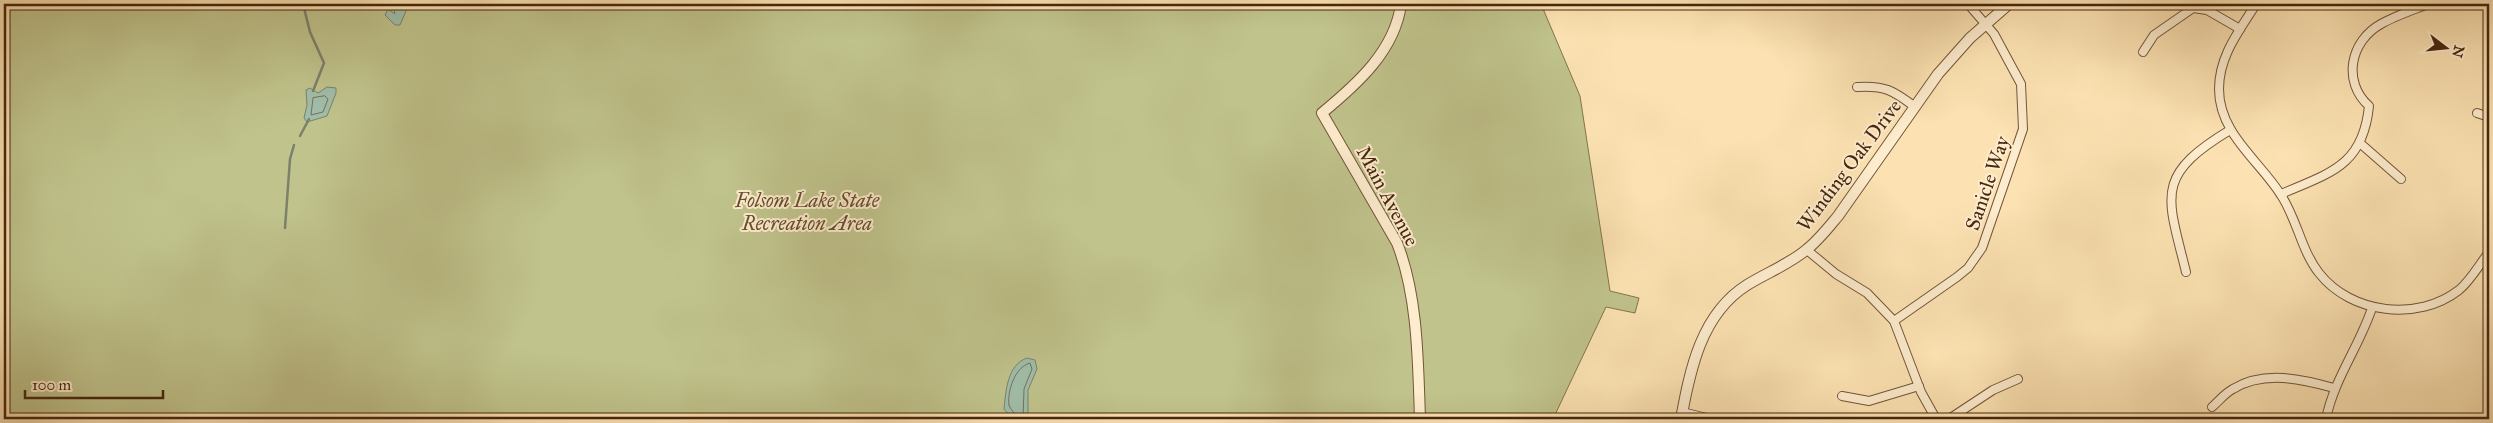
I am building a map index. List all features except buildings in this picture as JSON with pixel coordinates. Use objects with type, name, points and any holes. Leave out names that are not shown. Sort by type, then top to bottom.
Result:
[{"type":"street","name":"Main Avenue","points":[[1402,4],[1390,36],[1372,65],[1348,92],[1322,114],[1397,243],[1402,256],[1412,304],[1420,419]]},
{"type":"street","name":"Sanicle Way","points":[[1894,321],[1962,273],[1982,248],[1999,194],[2019,143],[2024,116],[2022,84],[2012,64],[1986,24],[1968,4]]},
{"type":"street","name":"Winding Oak Drive","points":[[1682,416],[1699,345],[1720,310],[1746,286],[1807,250],[1838,216],[1938,74],[1986,24],[2010,4]]},
{"type":"street","points":[[2256,4],[2224,59],[2220,81],[2220,100],[2230,130],[2281,194],[2319,273],[2329,285],[2372,308],[2405,309],[2421,307],[2446,298],[2469,280],[2488,255]]},
{"type":"street","points":[[2281,194],[2335,170],[2361,144],[2367,126],[2369,106],[2359,98],[2352,75],[2353,62],[2360,46],[2380,24],[2428,4]]},
{"type":"street","points":[[2144,52],[2154,35],[2193,8],[2206,10],[2240,29]]},
{"type":"street","points":[[1857,87],[1874,86],[1886,88],[1915,107]]},
{"type":"street","points":[[2477,113],[2489,117]]},
{"type":"street","points":[[2186,272],[2170,209],[2173,185],[2186,162],[2201,147],[2230,130]]},
{"type":"street","points":[[2361,144],[2401,179]]},
{"type":"street","points":[[1807,250],[1836,274],[1867,293],[1894,321],[1919,386],[1936,419]]},
{"type":"street","points":[[2326,419],[2334,388],[2364,335],[2372,308]]},
{"type":"street","points":[[2212,406],[2232,389],[2260,380],[2274,378],[2304,380],[2334,388]]},
{"type":"street","points":[[1949,419],[1993,390],[2018,379]]},
{"type":"street","points":[[1842,396],[1870,401],[1919,386]]},
{"type":"street","points":[[1682,416],[1710,419]]},
{"type":"green space","name":"Folsom Lake State Recreation Area","points":[[4,4],[1541,4],[1580,96],[1610,291],[1639,298],[1635,313],[1606,307],[1553,419],[4,419]]},
{"type":"water","points":[[393,4],[409,4],[400,25],[395,25],[385,15],[388,9],[395,14]]},
{"type":"water","points":[[327,87],[336,88],[336,93],[327,116],[307,122],[304,118],[307,105],[306,90],[310,88],[318,93]]},
{"type":"water","points":[[1027,358],[1035,360],[1037,369],[1028,390],[1028,419],[1013,419],[1004,409],[1007,387],[1011,372],[1015,366]]},
{"type":"waterway","points":[[303,4],[310,32],[324,63],[313,91]]},
{"type":"waterway","points":[[300,136],[309,119]]},
{"type":"waterway","points":[[285,228],[290,159],[294,145]]}]
